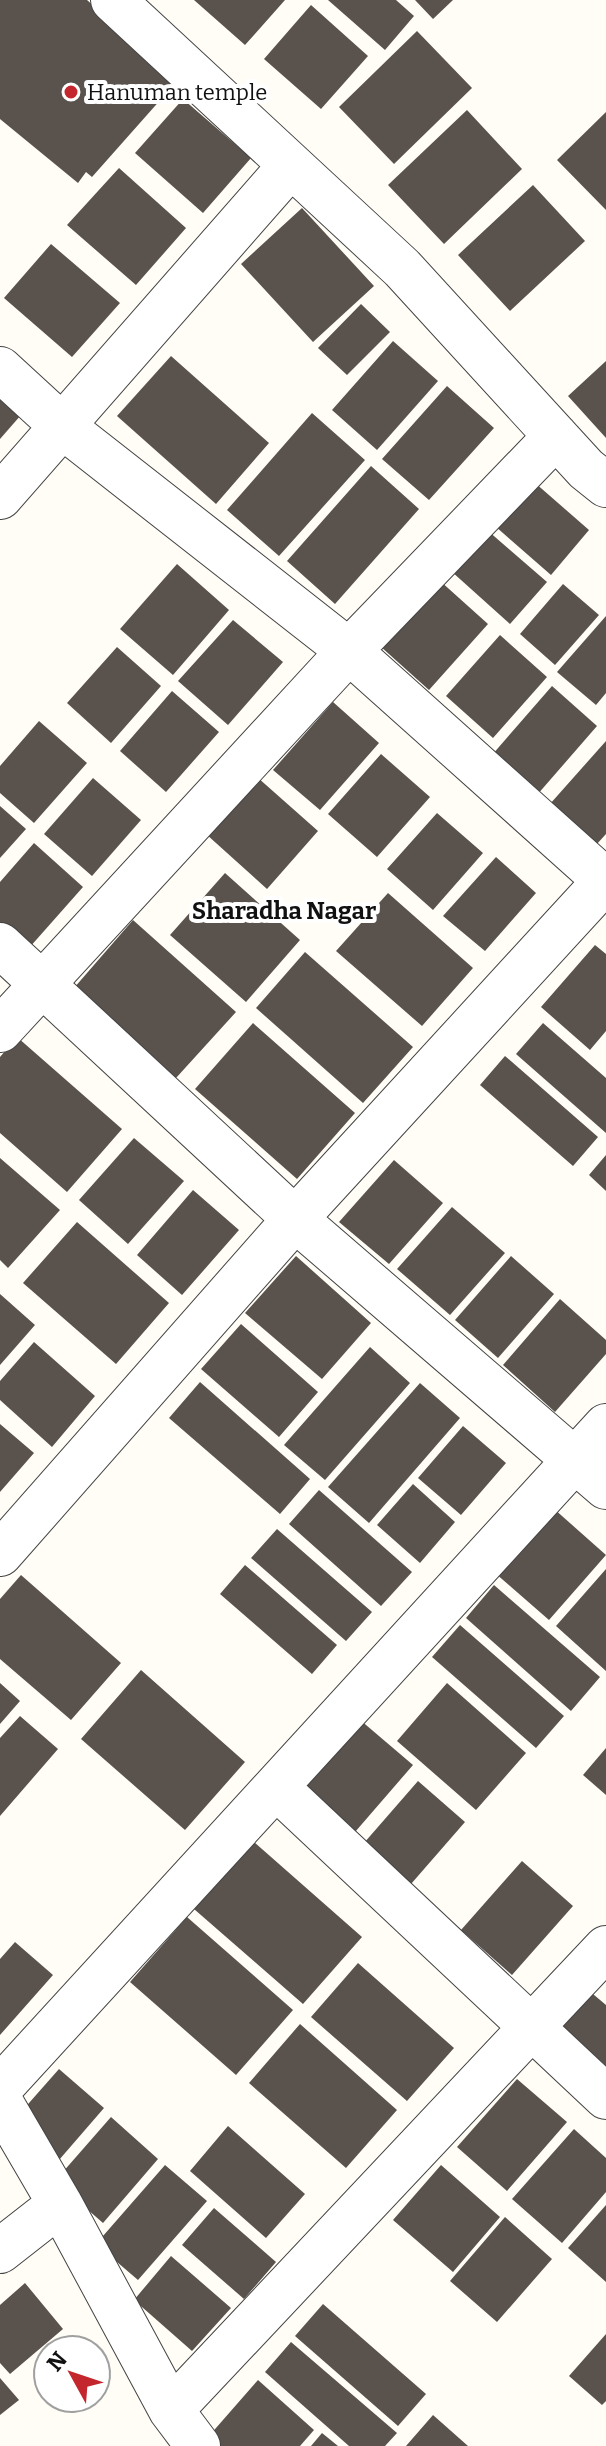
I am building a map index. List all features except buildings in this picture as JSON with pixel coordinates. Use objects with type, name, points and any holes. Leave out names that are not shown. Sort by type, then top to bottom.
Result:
[{"type":"street","points":[[113,0],[402,268],[586,469],[606,485]]},
{"type":"street","points":[[0,497],[291,165]]},
{"type":"street","points":[[0,369],[62,426],[349,651],[606,880],[295,1219],[0,1554]]},
{"type":"street","points":[[0,1030],[349,651],[556,436]]},
{"type":"street","points":[[0,945],[295,1219],[591,1473]]},
{"type":"street","points":[[0,2088],[276,1787],[591,1473],[606,1426]]},
{"type":"street","points":[[276,1787],[606,2097]]},
{"type":"street","points":[[171,2410],[606,1948]]},
{"type":"street","points":[[0,2101],[60,2204],[171,2410],[198,2446]]},
{"type":"street","points":[[0,2251],[60,2204]]},
{"type":"place","name":"Hanuman temple","points":[[71,92]]},
{"type":"district","name":"Sharadha Nagar","points":[[284,911]]}]
